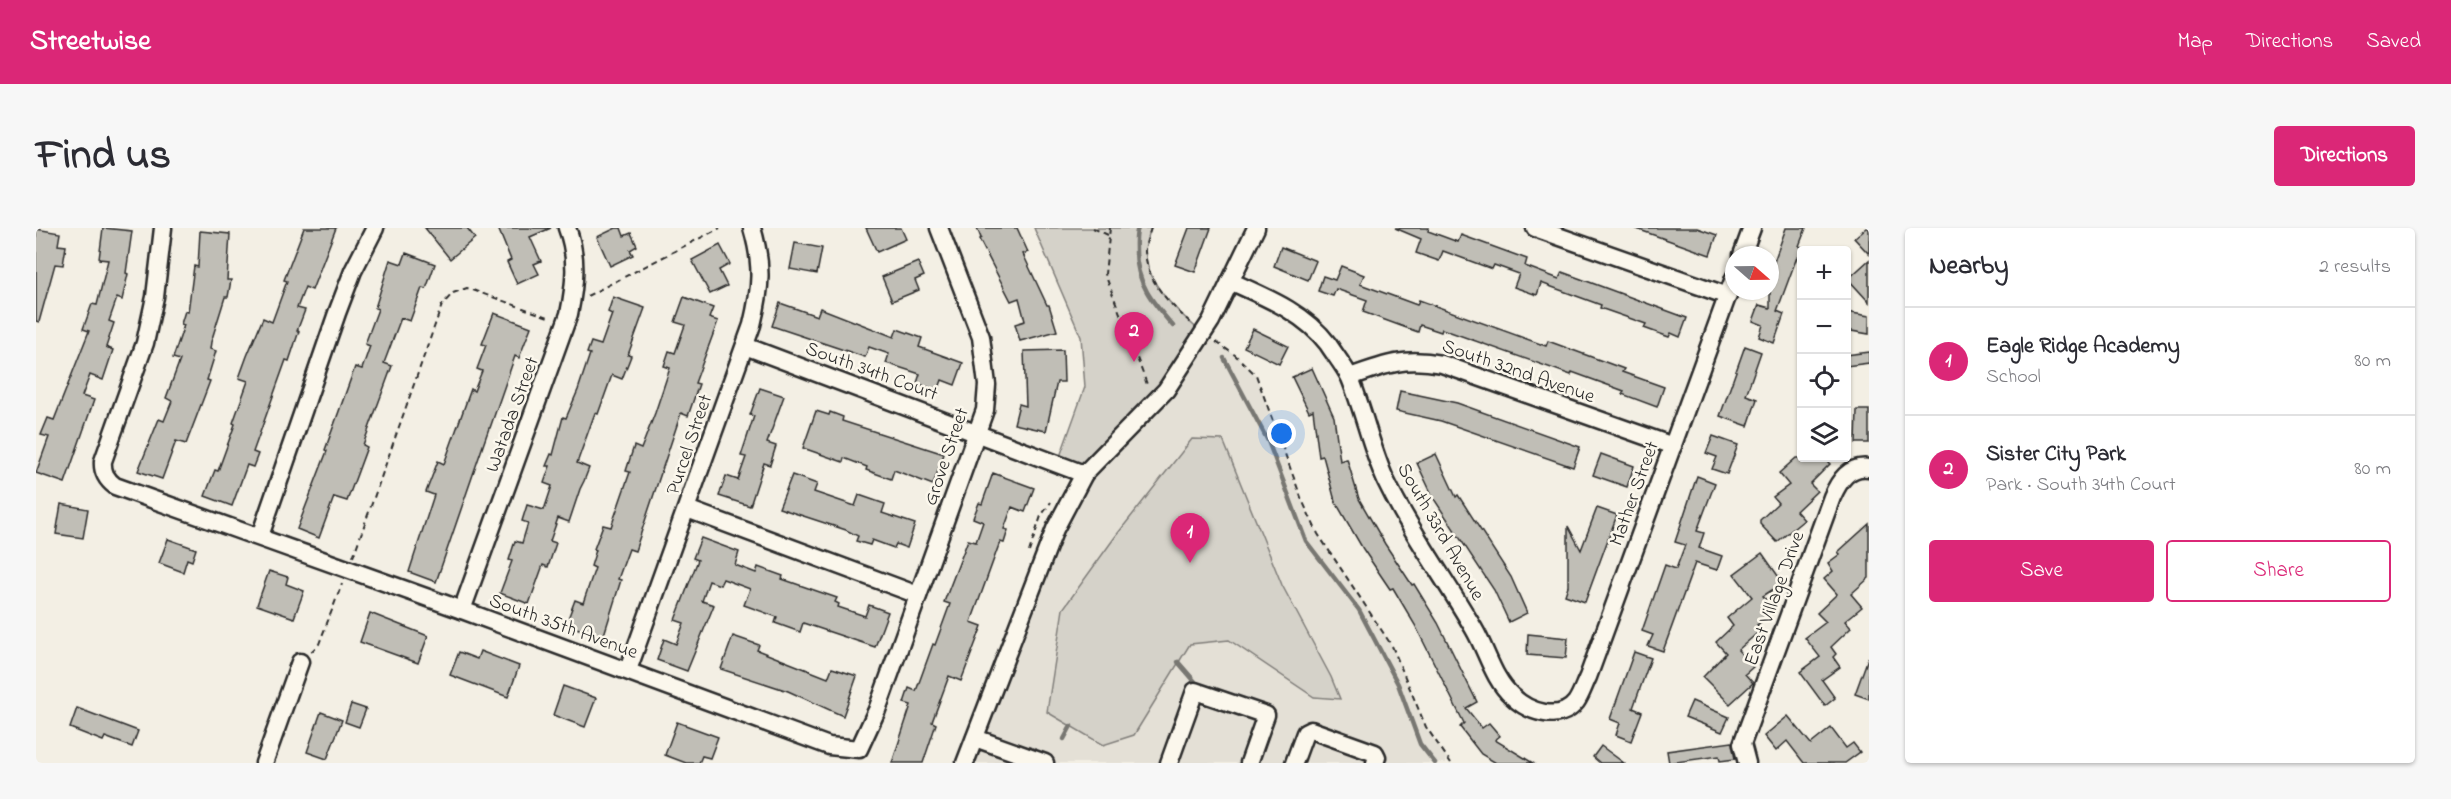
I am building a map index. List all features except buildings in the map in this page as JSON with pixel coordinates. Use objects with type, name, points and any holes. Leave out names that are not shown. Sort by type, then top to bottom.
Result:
[{"type":"street","name":"South 35th Avenue","points":[[163,228],[155,297],[144,343],[103,461],[104,473],[110,483],[120,489],[260,536],[829,746],[859,749],[877,710],[918,595]]},
{"type":"street","points":[[260,536],[352,272],[375,228]]},
{"type":"street","name":"Watada Street","points":[[462,610],[569,314],[576,279],[574,255],[567,228]]},
{"type":"street","name":"Purcel Street","points":[[628,670],[745,346],[759,298],[761,270],[752,228]]},
{"type":"street","name":"Grove Street","points":[[918,595],[978,432],[985,410],[987,386],[983,345],[939,228]]},
{"type":"street","points":[[965,763],[1055,529],[1084,474],[1166,390],[1203,334],[1256,228]]},
{"type":"street","points":[[1535,228],[1725,295]]},
{"type":"street","points":[[1745,246],[1752,228]]},
{"type":"street","name":"South 33rd Avenue","points":[[1230,281],[1282,305],[1303,320],[1326,342],[1350,377],[1386,481],[1476,631],[1498,678],[1511,696],[1525,706],[1544,713],[1560,713]]},
{"type":"street","name":"Mather Street","points":[[1560,713],[1575,703],[1584,685],[1727,300]]},
{"type":"street","name":"South 34th Court","points":[[745,346],[978,432],[1084,474]]},
{"type":"street","name":"South 32nd Avenue","points":[[1350,377],[1401,361],[1421,360],[1442,364],[1673,446]]},
{"type":"street","name":"East Village Drive","points":[[1747,763],[1742,744],[1832,497],[1845,475],[1858,468],[1869,468]]},
{"type":"street","points":[[687,510],[918,595]]},
{"type":"street","points":[[264,763],[300,662]]},
{"type":"street","points":[[1169,763],[1195,691],[1266,715],[1249,763]]},
{"type":"street","points":[[1294,763],[1305,733],[1311,730],[1375,753],[1377,757],[1375,763]]},
{"type":"street","points":[[975,738],[1045,763]]},
{"type":"path","points":[[300,662],[319,644],[442,305],[453,293],[467,288],[554,319],[569,314],[588,296],[720,228]]},
{"type":"path","points":[[1093,228],[1108,235]]},
{"type":"path","points":[[1110,228],[1105,274],[1149,389]]},
{"type":"path","points":[[1151,228],[1145,249],[1151,278],[1170,304],[1203,334],[1235,356],[1256,375],[1302,500],[1318,534],[1358,591],[1392,646],[1426,727],[1451,763]]},
{"type":"shaded area","points":[[1034,228],[1151,228],[1145,251],[1152,276],[1166,298],[1203,334],[1084,474],[1058,462],[1085,387],[1081,337]]},
{"type":"shaded area","points":[[1203,334],[1235,355],[1256,375],[1302,500],[1318,534],[1392,646],[1426,727],[1447,758],[1446,763],[965,763],[1084,474]]},
{"type":"shaded area","points":[[1192,439],[1223,440],[1282,585],[1331,677],[1340,699],[1314,697],[1229,640],[1190,644],[1134,735],[1103,745],[1047,712],[1063,609],[1115,537]]},
{"type":"waterway","points":[[1138,228],[1136,234],[1137,262],[1142,283],[1173,326]]},
{"type":"waterway","points":[[1224,358],[1268,441],[1306,541],[1359,610],[1398,684],[1420,744],[1435,763]]},
{"type":"waterway","points":[[1178,662],[1198,685]]},
{"type":"waterway","points":[[1064,739],[1071,726]]},
{"type":"place","name":"Sister City Park","points":[[1134,362]]},
{"type":"place","name":"Eagle Ridge Academy","points":[[1190,563]]}]
